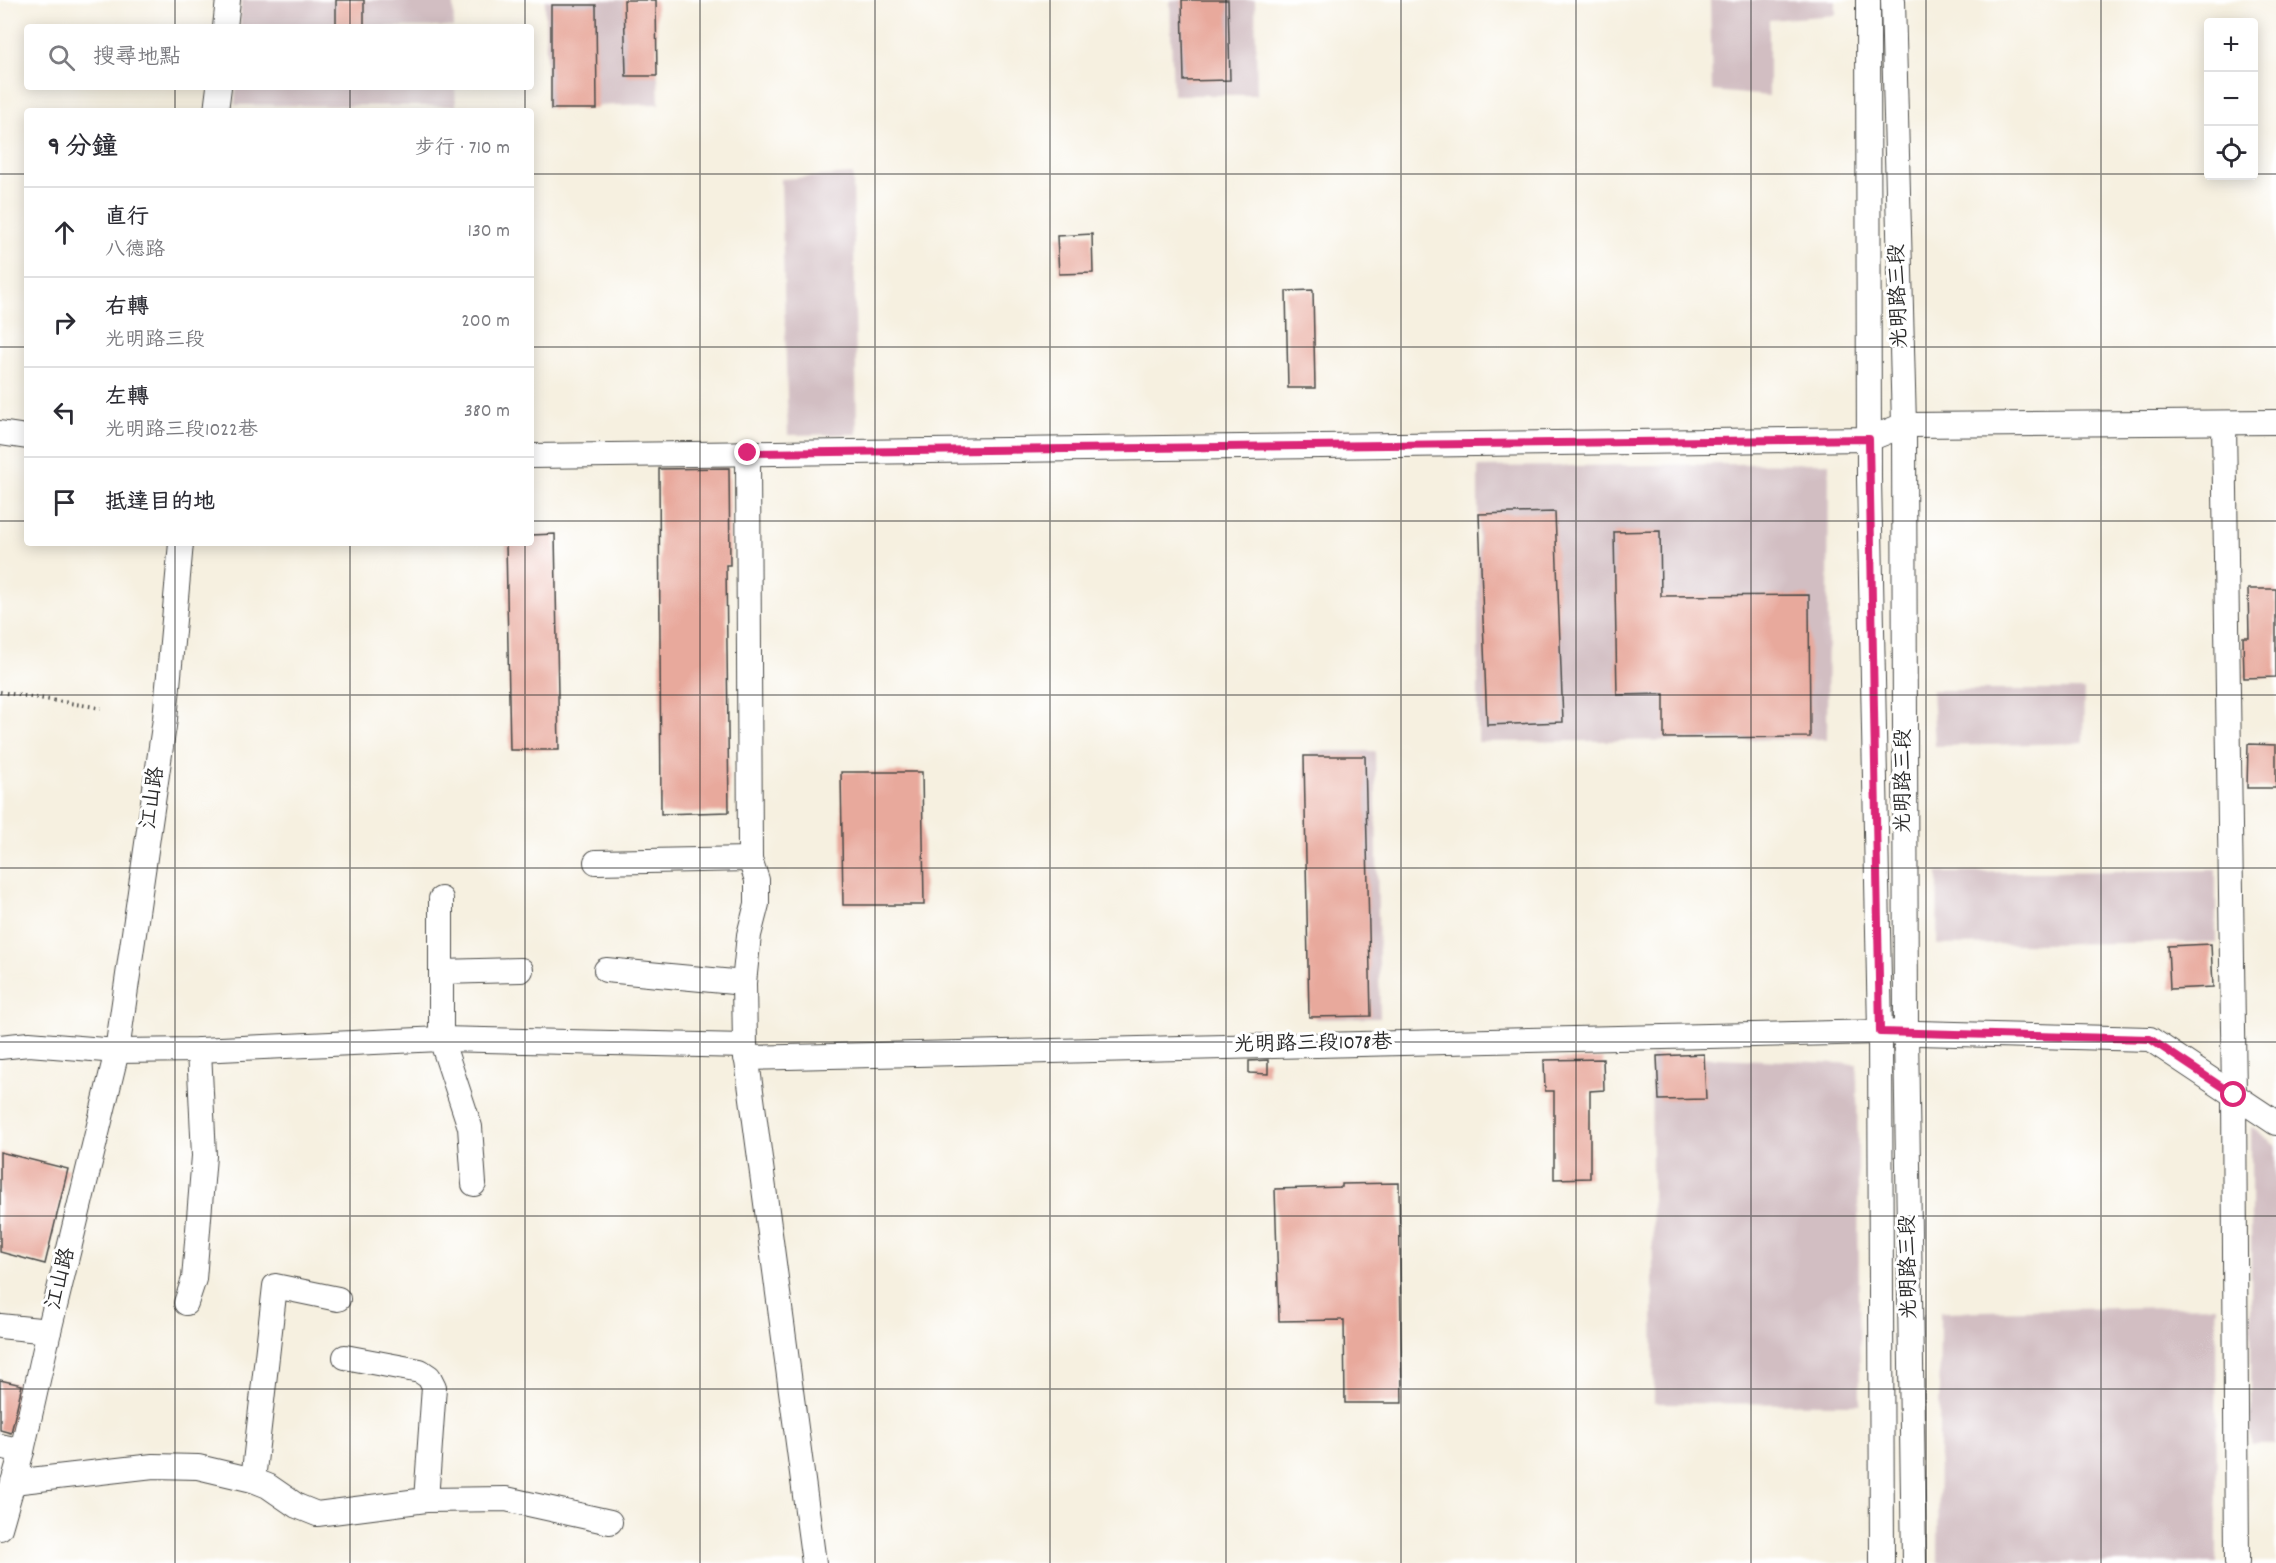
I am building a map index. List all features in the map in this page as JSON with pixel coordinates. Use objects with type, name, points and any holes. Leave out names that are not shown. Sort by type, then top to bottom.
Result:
[{"type":"street","points":[[225,24],[228,0]]},
{"type":"street","name":"光明路三段","points":[[1868,0],[1869,439],[1880,1032],[1882,1563]]},
{"type":"street","name":"光明路三段","points":[[1893,0],[1904,424],[1906,1032],[1914,1563]]},
{"type":"street","points":[[216,108],[219,90]]},
{"type":"street","points":[[534,456],[1869,439],[1904,424],[2225,430],[2276,422]]},
{"type":"street","points":[[2225,430],[2234,1095],[2237,1563]]},
{"type":"street","points":[[0,433],[24,437]]},
{"type":"street","points":[[748,453],[750,859],[757,880],[757,904],[749,935],[744,983],[746,1052],[814,1563]]},
{"type":"street","name":"江山路","points":[[0,1528],[13,1482],[11,1448],[49,1331],[117,1051],[165,719],[181,546]]},
{"type":"street","points":[[596,862],[750,859]]},
{"type":"street","points":[[441,899],[441,1039],[470,1127],[474,1184]]},
{"type":"street","points":[[441,972],[521,970]]},
{"type":"street","points":[[606,970],[744,983]]},
{"type":"street","name":"光明路三段1078巷","points":[[117,1051],[199,1050],[441,1039],[746,1052],[1880,1032],[2150,1039],[2276,1123]]},
{"type":"street","points":[[0,1047],[29,1044],[117,1051]]},
{"type":"street","points":[[186,1303],[194,1279],[204,1156],[199,1050]]},
{"type":"street","points":[[253,1480],[275,1286],[338,1299]]},
{"type":"street","name":"江山路","points":[[0,1326],[49,1331]]},
{"type":"street","points":[[345,1357],[420,1371],[429,1377],[434,1387],[426,1500]]},
{"type":"street","points":[[13,1482],[153,1466],[198,1467],[253,1480],[268,1486],[297,1506],[317,1514],[426,1500],[506,1500],[610,1522]]},
{"type":"path","points":[[0,692],[101,708]]},
{"type":"shaded area","points":[[241,0],[453,0],[454,24],[240,24]]},
{"type":"shaded area","points":[[545,0],[655,0],[659,104],[547,107]]},
{"type":"shaded area","points":[[1170,0],[1255,0],[1257,95],[1173,95]]},
{"type":"shaded area","points":[[1710,0],[1836,0],[1836,15],[1769,20],[1769,96],[1712,91]]},
{"type":"shaded area","points":[[236,90],[455,90],[456,106],[235,105]]},
{"type":"shaded area","points":[[853,174],[857,434],[788,435],[781,179]]},
{"type":"shaded area","points":[[1829,463],[1827,739],[1478,742],[1478,467]]},
{"type":"shaded area","points":[[1932,690],[2084,690],[2083,743],[1935,746]]},
{"type":"shaded area","points":[[1310,751],[1375,751],[1380,1018],[1315,1019]]},
{"type":"shaded area","points":[[2216,870],[2216,942],[1937,945],[1938,873]]},
{"type":"shaded area","points":[[1651,1055],[1857,1064],[1860,1404],[1654,1403]]},
{"type":"shaded area","points":[[2251,1127],[2276,1145],[2276,1445],[2251,1445]]},
{"type":"shaded area","points":[[2216,1306],[2217,1563],[1938,1563],[1940,1312]]},
{"type":"building","points":[[336,0],[364,0],[364,24],[336,24]]},
{"type":"building","points":[[624,0],[656,0],[657,76],[626,76]]},
{"type":"building","points":[[1182,0],[1228,0],[1230,80],[1184,81]]},
{"type":"building","points":[[551,5],[596,5],[597,109],[551,109]]},
{"type":"building","points":[[1092,234],[1093,273],[1059,274],[1057,236]]},
{"type":"building","points":[[1313,290],[1315,388],[1288,388],[1286,291]]},
{"type":"building","points":[[729,468],[730,565],[726,565],[729,812],[661,814],[659,469]]},
{"type":"building","points":[[1555,512],[1563,722],[1487,725],[1479,514]]},
{"type":"building","points":[[1660,531],[1661,596],[1809,595],[1810,737],[1664,738],[1664,694],[1617,695],[1614,532]]},
{"type":"building","points":[[555,534],[559,750],[510,750],[506,546],[534,546],[534,535]]},
{"type":"building","points":[[2248,589],[2276,589],[2276,677],[2244,678],[2243,637],[2249,637]]},
{"type":"building","points":[[2248,744],[2276,745],[2276,788],[2247,788]]},
{"type":"building","points":[[1304,756],[1365,756],[1371,1016],[1309,1017]]},
{"type":"building","points":[[841,772],[922,772],[924,905],[843,905]]},
{"type":"building","points":[[2211,944],[2213,987],[2170,989],[2168,946]]},
{"type":"building","points":[[1704,1054],[1706,1099],[1659,1100],[1657,1056]]},
{"type":"building","points":[[1603,1059],[1604,1090],[1590,1091],[1590,1178],[1554,1179],[1554,1091],[1545,1091],[1544,1060]]},
{"type":"building","points":[[1268,1060],[1268,1074],[1249,1073],[1249,1061]]},
{"type":"building","points":[[0,1152],[68,1169],[45,1264],[0,1252]]},
{"type":"building","points":[[1399,1183],[1402,1403],[1345,1403],[1344,1320],[1279,1321],[1275,1189]]},
{"type":"building","points":[[0,1380],[22,1385],[11,1433],[0,1430]]},
{"type":"route","points":[[748,453],[1869,439],[1880,1032],[2150,1039],[2234,1095]]}]
